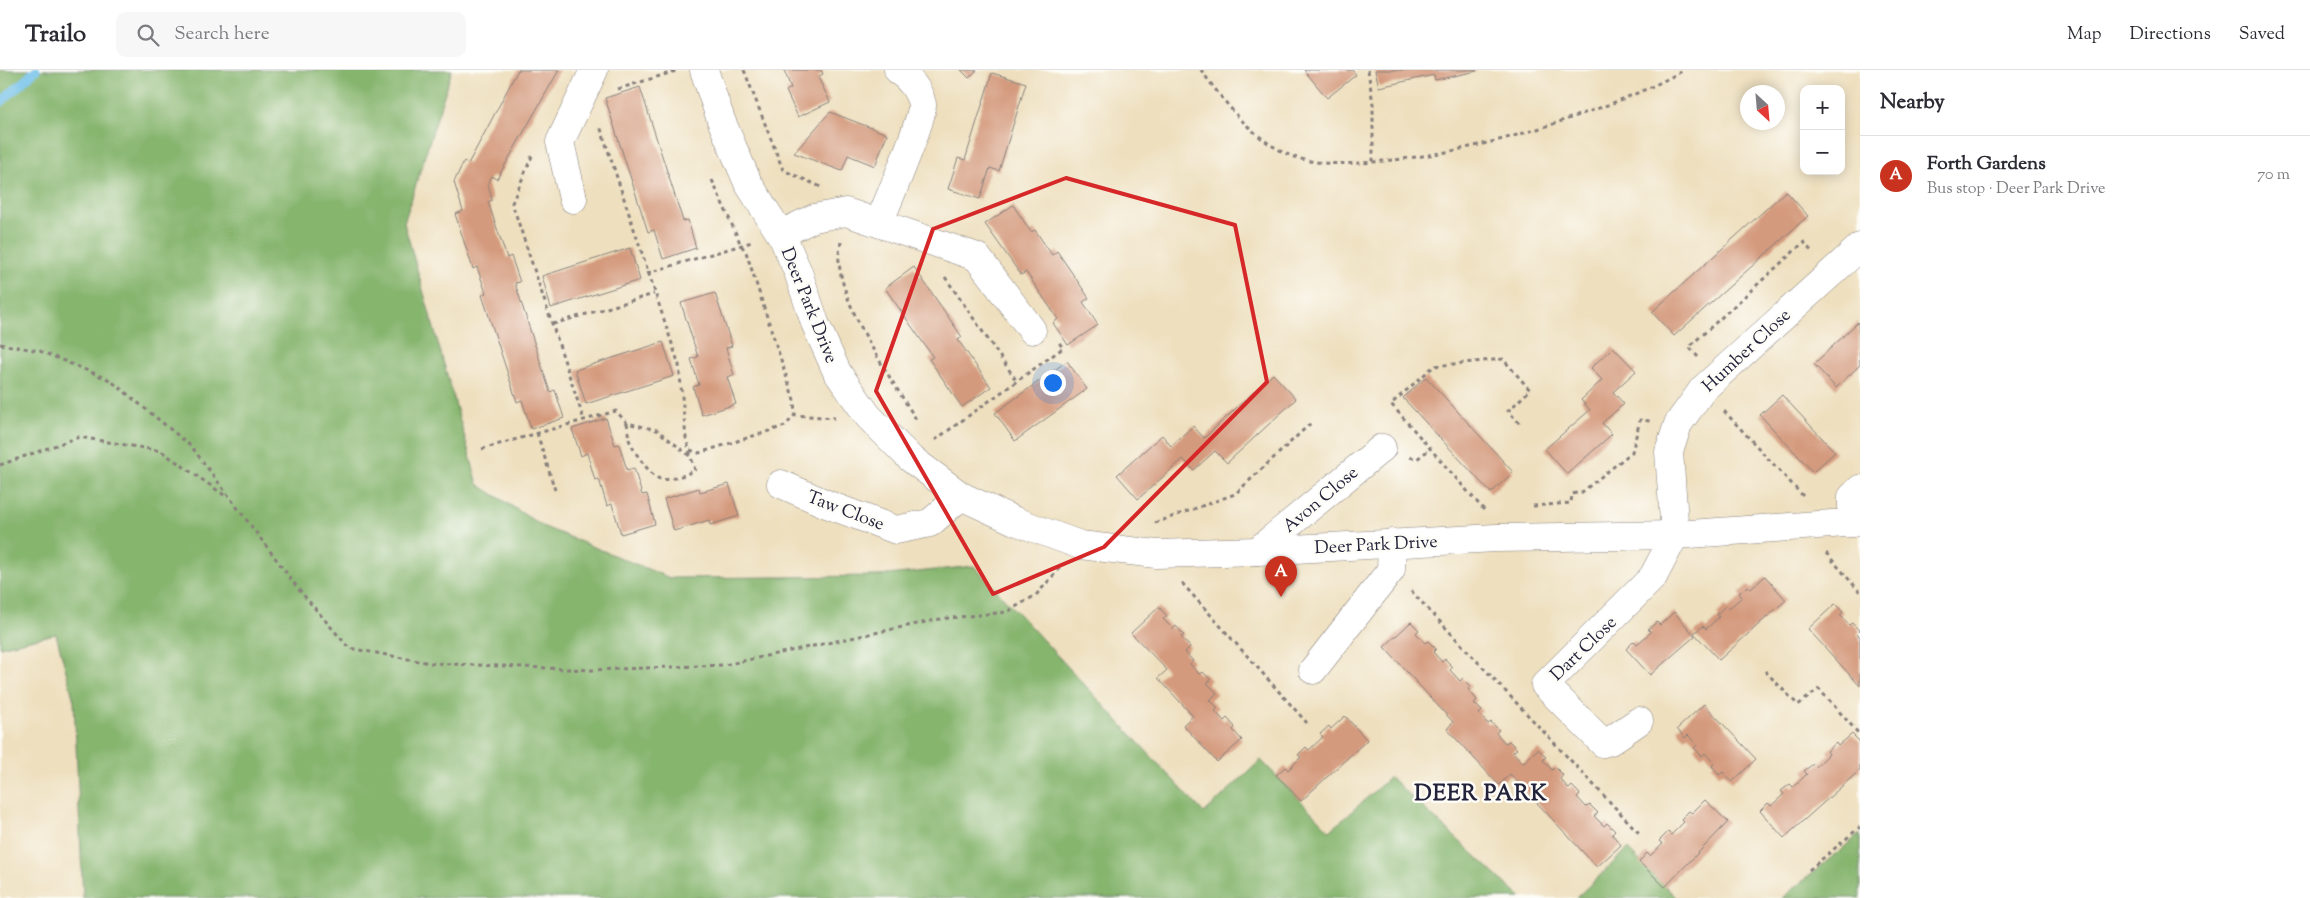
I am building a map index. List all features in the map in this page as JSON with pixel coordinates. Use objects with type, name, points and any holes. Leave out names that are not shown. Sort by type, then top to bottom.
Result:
[{"type":"street","points":[[573,199],[560,142],[594,70]]},
{"type":"street","name":"Deer Park Drive","points":[[704,70],[721,120],[748,183],[781,234],[798,272],[815,323],[837,372],[868,416],[880,428],[920,451],[961,496],[1015,521],[1080,545],[1156,554],[1257,551],[1392,542],[1496,538],[1675,535],[1848,523]]},
{"type":"street","points":[[879,223],[923,106],[915,85],[898,70]]},
{"type":"street","points":[[781,234],[814,218],[846,212],[976,257],[1032,330]]},
{"type":"street","name":"Humber Close","points":[[1675,535],[1669,452],[1678,424],[1709,383],[1860,247]]},
{"type":"street","name":"Avon Close","points":[[1257,551],[1382,448]]},
{"type":"street","name":"Taw Close","points":[[781,484],[829,505],[896,530],[930,523],[961,496]]},
{"type":"street","points":[[1848,523],[1852,497],[1860,489]]},
{"type":"street","name":"Dart Close","points":[[1638,721],[1610,741],[1603,743],[1545,685],[1653,577],[1675,535]]},
{"type":"street","points":[[1313,670],[1391,570],[1392,542]]},
{"type":"path","points":[[610,92],[680,70]]},
{"type":"path","points":[[744,70],[783,170],[839,194],[846,212],[839,260],[849,300],[920,451],[1016,380],[934,261],[945,246]]},
{"type":"path","points":[[1201,70],[1223,101],[1263,140],[1288,154],[1314,161],[1373,162],[1429,156],[1520,136],[1617,102],[1660,84],[1684,70]]},
{"type":"path","points":[[1368,70],[1373,104],[1373,162]]},
{"type":"path","points":[[598,118],[654,294],[679,365],[686,438],[695,470],[683,476],[660,479],[654,476],[638,457],[629,440],[627,423]]},
{"type":"path","points":[[560,142],[540,138],[512,202],[584,420]]},
{"type":"path","points":[[690,450],[699,453],[785,426],[795,415],[794,400],[746,252],[740,245],[711,174]]},
{"type":"path","points":[[1831,272],[1804,242],[1689,347],[1709,383],[1848,523]]},
{"type":"path","points":[[648,273],[740,245],[747,245]]},
{"type":"path","points":[[553,324],[654,294]]},
{"type":"path","points":[[0,344],[40,351],[110,380],[191,446],[300,591],[349,648],[430,663],[592,670],[724,665],[940,619],[1007,612],[1036,595],[1080,545]]},
{"type":"path","points":[[1496,538],[1489,516],[1391,404],[1434,366],[1503,359],[1530,390],[1508,411],[1522,426]]},
{"type":"path","points":[[482,449],[616,412],[627,423],[657,430],[691,457]]},
{"type":"path","points":[[795,415],[847,419],[880,428]]},
{"type":"path","points":[[1524,508],[1541,504],[1571,503],[1572,494],[1582,492],[1632,452],[1640,420],[1678,424]]},
{"type":"path","points":[[1153,524],[1235,494],[1311,423]]},
{"type":"path","points":[[537,433],[555,490]]},
{"type":"path","points":[[0,465],[79,437],[161,451],[229,499]]},
{"type":"path","points":[[1802,527],[1860,592]]},
{"type":"path","points":[[1156,554],[1307,723]]},
{"type":"path","points":[[1391,570],[1640,834]]},
{"type":"path","points":[[1765,671],[1798,704],[1819,689],[1860,735]]},
{"type":"path","points":[[1809,870],[1860,827]]},
{"type":"highlighted area","points":[[1066,178],[1235,225],[1267,382],[1104,547],[993,594],[876,391],[933,229]]},
{"type":"green space","points":[[0,70],[452,70],[404,223],[478,484],[542,526],[670,578],[878,576],[974,566],[1204,813],[1261,760],[1330,831],[1390,777],[1521,898],[83,898],[74,701],[56,634],[0,647]]},
{"type":"green space","points":[[1860,834],[1860,898],[1782,898]]},
{"type":"green space","points":[[1628,849],[1677,898],[1576,898]]},
{"type":"building","points":[[518,70],[559,70],[497,179],[492,176],[488,184],[492,200],[488,202],[507,258],[511,256],[520,282],[515,283],[550,392],[555,390],[564,418],[531,429],[522,400],[517,402],[482,295],[486,293],[477,267],[473,269],[455,214],[463,211],[454,182],[464,161],[468,164]]},
{"type":"building","points":[[784,70],[821,70],[823,74],[818,77],[830,102],[798,117],[786,91],[791,88]]},
{"type":"building","points":[[961,70],[977,70],[969,78]]},
{"type":"building","points":[[1304,70],[1352,70],[1356,75],[1327,98]]},
{"type":"building","points":[[1375,70],[1477,71],[1435,80],[1434,75],[1379,87]]},
{"type":"building","points":[[992,73],[1026,83],[999,171],[990,168],[980,199],[948,189],[958,158],[965,160]]},
{"type":"building","points":[[640,87],[683,221],[688,220],[696,248],[663,259],[654,230],[648,232],[605,98]]},
{"type":"building","points":[[830,112],[887,134],[875,166],[848,155],[842,171],[794,153]]},
{"type":"building","points":[[1786,191],[1808,216],[1674,336],[1652,312]]},
{"type":"building","points":[[1013,205],[1031,232],[1035,230],[1052,255],[1057,251],[1089,298],[1083,302],[1098,325],[1068,345],[1053,323],[1058,319],[1026,272],[1021,275],[985,224]]},
{"type":"building","points":[[630,248],[640,280],[551,308],[542,276]]},
{"type":"building","points":[[914,267],[962,337],[958,340],[991,387],[962,407],[929,359],[933,357],[885,288]]},
{"type":"building","points":[[715,293],[732,346],[726,348],[734,375],[727,377],[736,404],[702,415],[693,387],[699,385],[691,359],[698,357],[681,303]]},
{"type":"building","points":[[1858,322],[1860,365],[1836,388],[1814,364]]},
{"type":"building","points":[[663,342],[674,376],[586,404],[575,370]]},
{"type":"building","points":[[1613,347],[1636,371],[1613,392],[1624,404],[1602,423],[1612,434],[1567,474],[1545,449],[1590,410],[1581,400],[1602,380],[1591,368]]},
{"type":"building","points":[[1067,361],[1087,389],[1015,441],[995,413]]},
{"type":"building","points":[[1273,374],[1296,399],[1227,463],[1215,451],[1194,470],[1183,459],[1138,499],[1117,475],[1162,435],[1171,446],[1193,426],[1204,438]]},
{"type":"building","points":[[1426,377],[1513,472],[1491,493],[1403,398]]},
{"type":"building","points":[[1782,395],[1835,452],[1813,472],[1760,415]]},
{"type":"building","points":[[606,418],[615,445],[619,444],[627,470],[634,468],[642,495],[647,494],[655,524],[621,534],[612,504],[607,506],[599,479],[595,480],[587,453],[581,456],[572,429]]},
{"type":"building","points":[[729,484],[739,516],[710,525],[709,520],[674,531],[664,499],[699,488],[700,492]]},
{"type":"building","points":[[1765,576],[1786,600],[1719,660],[1694,633],[1703,626],[1706,629],[1719,617],[1717,614],[1725,606],[1728,609],[1742,597],[1739,593],[1748,586],[1751,589]]},
{"type":"building","points":[[1835,604],[1843,612],[1840,615],[1849,625],[1852,623],[1860,631],[1857,634],[1860,637],[1860,686],[1808,629]]},
{"type":"building","points":[[1159,607],[1167,616],[1163,619],[1173,629],[1176,626],[1184,635],[1181,637],[1190,647],[1185,652],[1193,661],[1190,664],[1199,674],[1203,672],[1211,680],[1207,683],[1217,693],[1210,700],[1218,708],[1215,711],[1224,721],[1227,718],[1235,727],[1233,730],[1242,740],[1217,762],[1183,725],[1193,716],[1158,678],[1167,670],[1131,633]]},
{"type":"building","points":[[1674,612],[1695,636],[1650,675],[1626,649],[1634,641],[1637,644],[1651,632],[1648,629],[1657,622],[1660,625]]},
{"type":"building","points":[[1411,622],[1419,630],[1416,633],[1425,643],[1428,641],[1436,649],[1433,652],[1442,662],[1445,659],[1453,667],[1450,670],[1460,681],[1463,678],[1471,686],[1468,689],[1477,700],[1474,703],[1482,711],[1479,714],[1488,724],[1491,722],[1499,730],[1496,733],[1505,743],[1509,741],[1517,749],[1513,752],[1523,763],[1538,749],[1546,757],[1543,760],[1552,770],[1555,767],[1563,775],[1560,779],[1569,789],[1572,786],[1580,794],[1577,797],[1586,807],[1590,805],[1598,813],[1594,816],[1604,826],[1607,823],[1615,831],[1612,834],[1621,845],[1597,867],[1510,774],[1499,785],[1447,729],[1453,722],[1384,647]]},
{"type":"building","points":[[1704,704],[1756,759],[1732,782],[1723,772],[1719,775],[1712,766],[1714,763],[1705,753],[1702,756],[1694,748],[1697,745],[1688,735],[1685,738],[1677,729]]},
{"type":"building","points":[[1345,716],[1367,740],[1301,801],[1276,775],[1285,767],[1288,770],[1301,757],[1298,755],[1306,747],[1309,750],[1323,737],[1320,734],[1329,726],[1331,729]]},
{"type":"building","points":[[1852,734],[1860,742],[1860,770],[1784,838],[1760,811],[1768,803],[1771,806],[1784,794],[1781,791],[1790,784],[1793,787],[1807,774],[1804,771],[1813,764],[1816,767],[1829,754],[1827,751],[1836,743],[1838,746]]},
{"type":"building","points":[[1705,800],[1728,822],[1665,887],[1639,862],[1647,853],[1650,856],[1663,844],[1659,841],[1668,832],[1671,835],[1684,822],[1681,819],[1689,811],[1692,813]]},
{"type":"waterway","points":[[0,103],[36,70]]},
{"type":"place","name":"Forth Gardens","points":[[1281,597]]},
{"type":"district","name":"DEER PARK","points":[[1481,792]]}]
